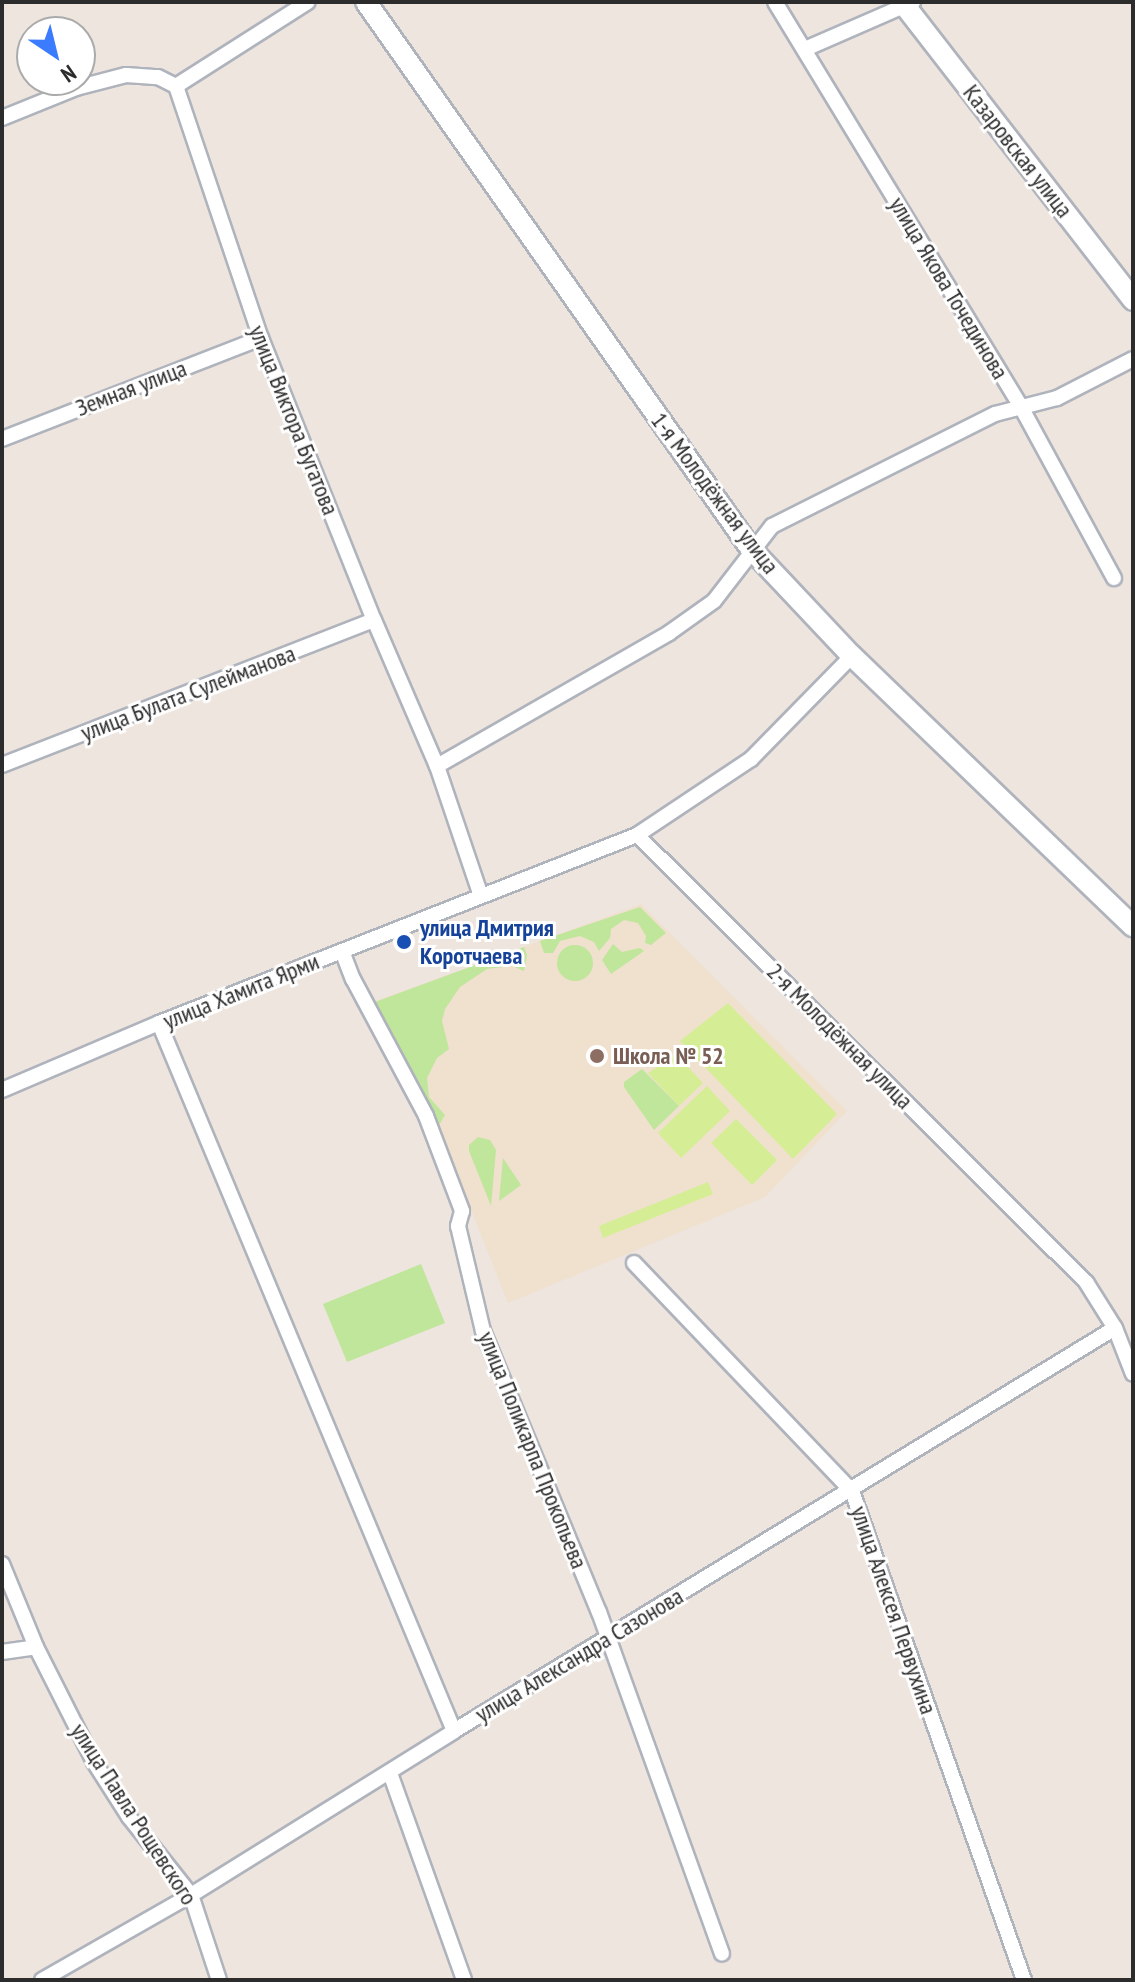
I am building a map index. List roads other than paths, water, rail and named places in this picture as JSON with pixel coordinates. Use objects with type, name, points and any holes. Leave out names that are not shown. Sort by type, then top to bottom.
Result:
[{"type":"street","points":[[2,118],[76,88],[126,75],[158,77],[176,86],[308,2]]},
{"type":"street","name":"1-я Молодёжная улица","points":[[366,2],[751,549],[852,656],[1133,926]]},
{"type":"street","name":"улица Якова Точединова","points":[[775,2],[1020,405],[1114,578]]},
{"type":"street","points":[[805,49],[907,4]]},
{"type":"street","name":"Казаровская улица","points":[[907,4],[1129,287]]},
{"type":"street","name":"улица Виктора Бугатова","points":[[176,86],[261,338],[374,620],[437,766],[481,896]]},
{"type":"street","name":"Земная улица","points":[[2,439],[261,338]]},
{"type":"street","points":[[437,766],[669,633],[714,601],[742,569],[751,549],[772,526],[1020,405],[1057,398],[1133,359]]},
{"type":"street","name":"улица Булата Сулейманова","points":[[2,765],[374,620]]},
{"type":"street","points":[[481,896],[637,835],[751,759],[852,656]]},
{"type":"street","name":"2-я Молодёжная улица","points":[[637,835],[1086,1282],[1115,1328],[1133,1374]]},
{"type":"street","name":"улица Хамита Ярми","points":[[2,1090],[159,1023],[481,896]]},
{"type":"street","name":"улица Поликарпа Прокопьева","points":[[342,951],[353,979],[426,1116],[462,1211],[458,1226],[483,1331],[607,1638],[722,1954]]},
{"type":"street","points":[[159,1023],[454,1731]]},
{"type":"street","name":"улица Алексея Первухина","points":[[634,1263],[852,1491],[1024,1980]]},
{"type":"street","name":"улица Александра Сазонова","points":[[42,1980],[191,1895],[1115,1328]]},
{"type":"street","name":"улица Павла Рощевского","points":[[2,1564],[36,1647],[94,1762],[129,1817],[191,1895],[219,1980]]},
{"type":"street","points":[[2,1652],[36,1647]]},
{"type":"street","points":[[390,1773],[464,1980]]},
{"type":"place","name":"улица Дмитрия Коротчаева","points":[[404,942]]},
{"type":"place","name":"Школа № 52","points":[[597,1056]]}]
